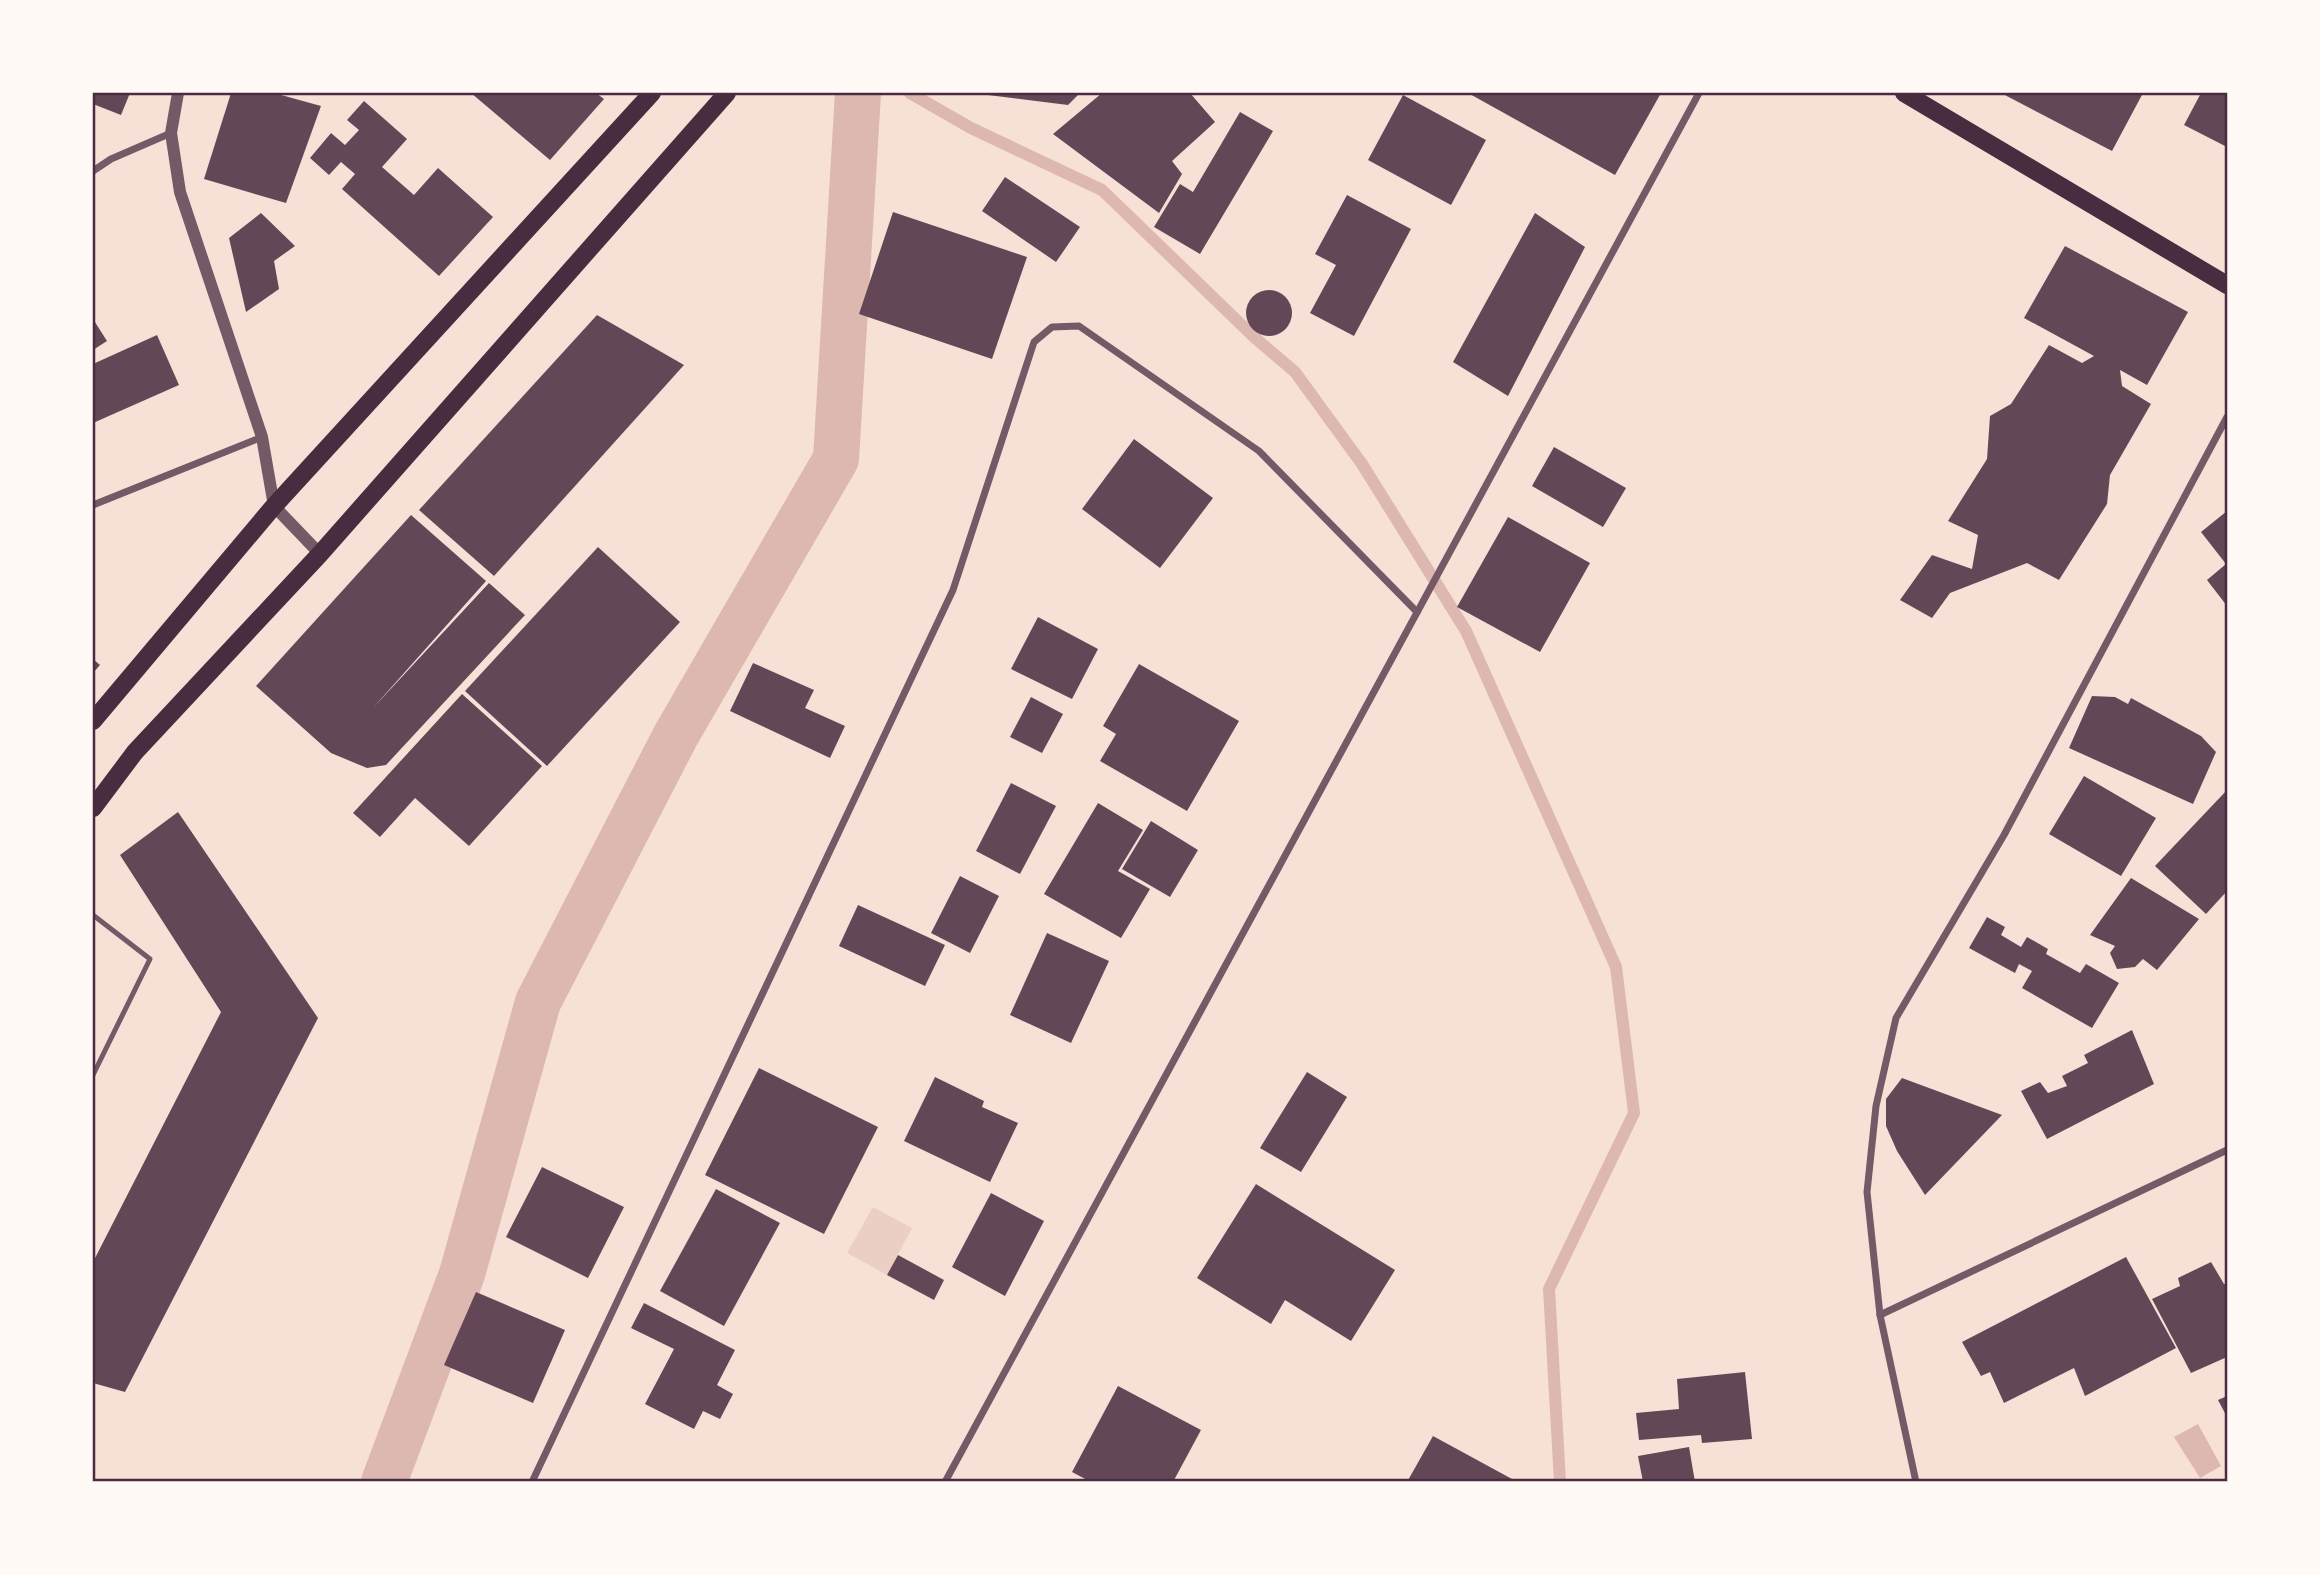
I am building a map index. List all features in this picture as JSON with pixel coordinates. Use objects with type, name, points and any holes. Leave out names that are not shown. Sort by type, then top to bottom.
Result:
[{"type":"main road","points":[[93,721],[274,506],[652,93]]},
{"type":"main road","points":[[93,808],[135,751],[320,554],[727,93]]},
{"type":"main road","points":[[1904,93],[2227,285]]},
{"type":"street","points":[[178,93],[171,133],[180,192],[261,437],[274,506],[320,554]]},
{"type":"street","points":[[945,1482],[1417,612],[1434,586],[1699,93]]},
{"type":"street","points":[[93,171],[111,159],[171,133]]},
{"type":"street","points":[[532,1482],[953,590],[1034,342],[1052,327],[1079,326],[1259,452],[1417,612]]},
{"type":"street","points":[[1916,1482],[1912,1452],[1880,1315],[1867,1192],[1876,1106],[1896,1018],[2004,835],[2227,417]]},
{"type":"street","points":[[93,505],[261,437]]},
{"type":"street","points":[[1880,1315],[2227,1150]]},
{"type":"lane","points":[[93,915],[150,959],[93,1075]]},
{"type":"shaded area","points":[[873,1207],[912,1228],[887,1275],[847,1253]]},
{"type":"shaded area","points":[[2198,1424],[2221,1466],[2200,1478],[2174,1437]]},
{"type":"building","points":[[93,93],[130,93],[121,115],[93,104]]},
{"type":"building","points":[[231,93],[274,93],[321,106],[286,203],[204,179]]},
{"type":"building","points":[[471,93],[596,93],[604,99],[550,160]]},
{"type":"building","points":[[972,93],[1080,93],[1068,105]]},
{"type":"building","points":[[1102,93],[1190,93],[1215,122],[1172,161],[1182,174],[1159,213],[1053,134]]},
{"type":"building","points":[[1468,93],[1661,93],[1615,175]]},
{"type":"building","points":[[2001,93],[2143,93],[2112,151]]},
{"type":"building","points":[[2201,93],[2227,93],[2227,147],[2184,125]]},
{"type":"building","points":[[1403,95],[1486,140],[1451,205],[1368,160]]},
{"type":"building","points":[[364,101],[407,139],[382,167],[414,195],[438,168],[493,217],[439,276],[342,189],[355,174],[341,162],[329,175],[310,158],[331,133],[345,145],[359,130],[347,120]]},
{"type":"building","points":[[1240,112],[1273,131],[1200,254],[1154,227],[1180,184],[1193,192]]},
{"type":"building","points":[[1005,177],[1080,227],[1056,262],[982,211]]},
{"type":"building","points":[[1347,195],[1411,229],[1354,336],[1310,313],[1336,265],[1315,254]]},
{"type":"building","points":[[893,212],[1027,257],[992,359],[859,314]]},
{"type":"building","points":[[261,213],[295,246],[274,261],[279,289],[246,312],[229,238]]},
{"type":"building","points":[[1535,213],[1585,247],[1508,396],[1453,362]]},
{"type":"building","points":[[2065,246],[2188,312],[2147,385],[2120,370],[2122,386],[2151,404],[2110,475],[2107,504],[2059,580],[2027,563],[1950,593],[1932,618],[1900,600],[1932,555],[1972,569],[1978,535],[1948,521],[1987,459],[1990,416],[2011,404],[2049,345],[2082,363],[2094,356],[2024,318]]},
{"type":"building","points":[[1269,290],[1285,297],[1292,313],[1285,329],[1269,336],[1253,329],[1246,313],[1253,297]]},
{"type":"building","points":[[597,315],[684,365],[494,576],[419,510]]},
{"type":"building","points":[[93,319],[107,341],[93,350]]},
{"type":"building","points":[[157,335],[179,385],[93,423],[93,364]]},
{"type":"building","points":[[1134,439],[1213,498],[1160,568],[1082,509]]},
{"type":"building","points":[[1554,447],[1626,488],[1603,527],[1532,486]]},
{"type":"building","points":[[2227,511],[2227,606],[2207,580],[2226,564],[2201,532]]},
{"type":"building","points":[[411,515],[486,581],[372,709],[489,583],[525,615],[386,765],[367,768],[331,753],[256,686]]},
{"type":"building","points":[[1508,517],[1590,563],[1540,652],[1457,607]]},
{"type":"building","points":[[598,547],[680,622],[547,766],[465,691]]},
{"type":"building","points":[[1038,617],[1098,649],[1072,699],[1011,669]]},
{"type":"building","points":[[93,659],[100,665],[93,673]]},
{"type":"building","points":[[753,663],[814,690],[805,708],[845,726],[830,758],[730,711]]},
{"type":"building","points":[[1139,664],[1239,721],[1187,811],[1100,761],[1116,734],[1103,726]]},
{"type":"building","points":[[462,694],[542,766],[469,846],[415,798],[380,837],[353,813]]},
{"type":"building","points":[[2092,696],[2115,697],[2128,704],[2131,698],[2201,736],[2216,752],[2193,804],[2069,748]]},
{"type":"building","points":[[1031,697],[1063,714],[1042,753],[1010,737]]},
{"type":"building","points":[[2084,776],[2156,818],[2121,876],[2049,834]]},
{"type":"building","points":[[1011,783],[1056,806],[1020,874],[976,851]]},
{"type":"building","points":[[2227,790],[2227,891],[2206,914],[2155,866]]},
{"type":"building","points":[[1098,803],[1143,830],[1118,871],[1150,889],[1121,938],[1044,894]]},
{"type":"building","points":[[178,812],[318,1018],[125,1392],[93,1383],[93,1262],[221,1012],[120,855]]},
{"type":"building","points":[[1151,821],[1198,850],[1170,897],[1122,869]]},
{"type":"building","points":[[960,876],[999,896],[970,953],[931,933]]},
{"type":"building","points":[[2131,878],[2199,919],[2157,970],[2143,959],[2135,967],[2117,969],[2110,953],[2115,946],[2090,935]]},
{"type":"building","points":[[858,905],[945,945],[925,986],[839,946]]},
{"type":"building","points":[[1987,917],[2005,927],[2001,935],[2021,947],[2027,937],[2048,949],[2046,954],[2080,973],[2086,964],[2119,983],[2092,1028],[2022,988],[2032,971],[2019,964],[2015,973],[1969,948]]},
{"type":"building","points":[[1047,933],[1109,961],[1071,1043],[1010,1015]]},
{"type":"building","points":[[2132,1030],[2154,1084],[2047,1139],[2021,1091],[2040,1082],[2048,1093],[2067,1086],[2062,1076],[2088,1063],[2084,1055]]},
{"type":"building","points":[[759,1068],[878,1127],[824,1234],[705,1175]]},
{"type":"building","points":[[1307,1072],[1347,1097],[1301,1172],[1260,1148]]},
{"type":"building","points":[[935,1077],[984,1101],[982,1107],[1018,1123],[990,1182],[904,1141]]},
{"type":"building","points":[[1902,1078],[2002,1115],[1925,1195],[1897,1151],[1886,1126],[1886,1099]]},
{"type":"building","points":[[542,1167],[624,1207],[588,1278],[506,1237]]},
{"type":"building","points":[[1256,1184],[1395,1270],[1351,1341],[1285,1300],[1271,1324],[1197,1278]]},
{"type":"building","points":[[716,1189],[780,1223],[724,1326],[660,1291]]},
{"type":"building","points":[[991,1193],[1044,1221],[1005,1296],[952,1267]]},
{"type":"building","points":[[898,1255],[944,1280],[934,1300],[887,1275]]},
{"type":"building","points":[[2126,1257],[2176,1348],[2085,1396],[2074,1368],[2004,1403],[1990,1372],[1981,1376],[1962,1342]]},
{"type":"building","points":[[2211,1262],[2224,1284],[2227,1283],[2227,1357],[2191,1373],[2152,1299],[2180,1286],[2178,1278]]},
{"type":"building","points":[[476,1292],[565,1330],[533,1403],[444,1365]]},
{"type":"building","points":[[644,1303],[735,1350],[717,1385],[733,1394],[720,1419],[703,1411],[694,1429],[645,1404],[674,1349],[631,1328]]},
{"type":"building","points":[[1745,1372],[1752,1439],[1702,1443],[1701,1435],[1639,1440],[1636,1413],[1679,1409],[1677,1379]]},
{"type":"building","points":[[1118,1386],[1201,1430],[1173,1482],[1091,1482],[1072,1472]]},
{"type":"building","points":[[2227,1396],[2227,1417],[2218,1400]]},
{"type":"building","points":[[1433,1436],[1512,1479],[1510,1482],[1407,1482]]},
{"type":"building","points":[[1689,1447],[1695,1482],[1643,1482],[1638,1456]]},
{"type":"waterway","points":[[384,1482],[462,1274],[538,1002],[676,735],[836,459],[858,93]]},
{"type":"waterway","points":[[910,93],[971,128],[1102,190],[1254,337],[1295,372],[1362,464],[1466,631],[1616,967],[1634,1113],[1549,1289],[1560,1482]]}]
